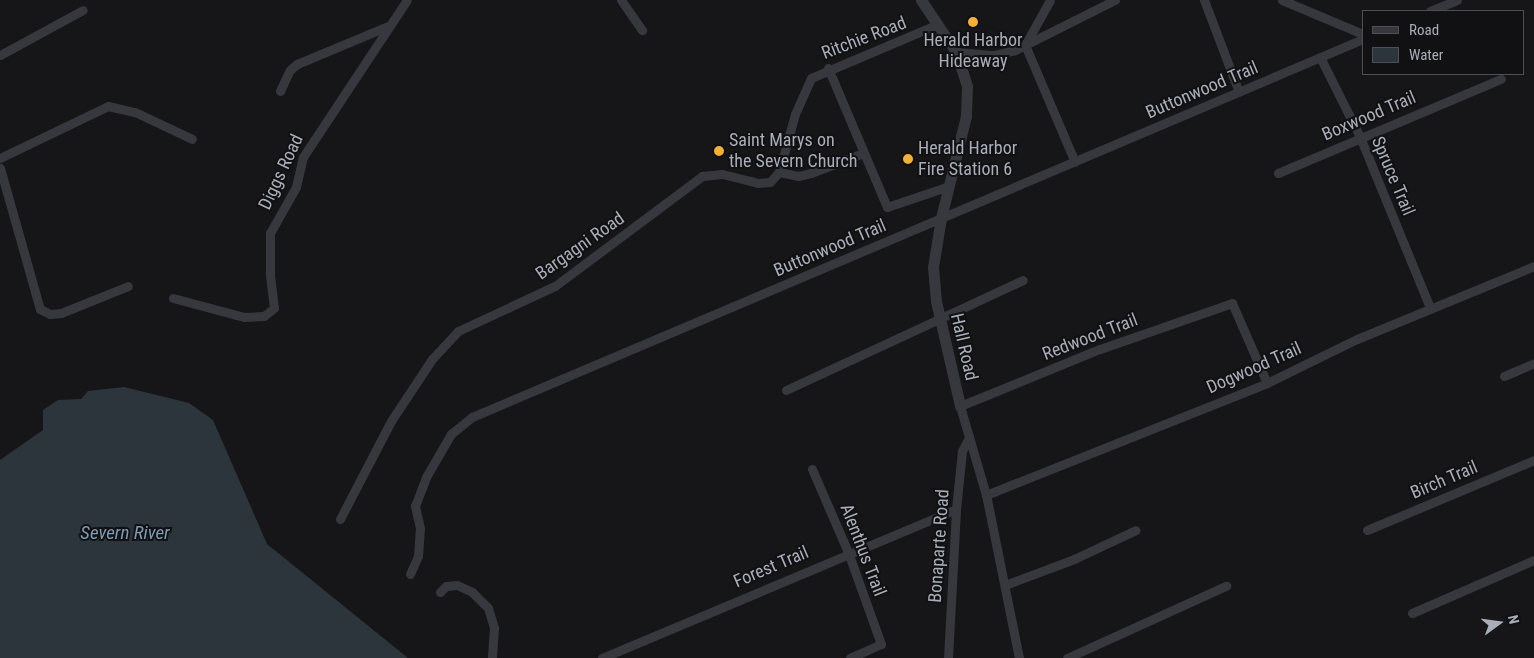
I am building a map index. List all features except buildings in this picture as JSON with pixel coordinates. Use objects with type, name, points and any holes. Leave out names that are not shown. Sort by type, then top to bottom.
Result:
[{"type":"street","name":"Diggs Road","points":[[173,298],[244,317],[264,316],[274,308],[270,273],[270,233],[296,186],[308,147],[388,26],[408,0]]},
{"type":"street","points":[[621,0],[642,30]]},
{"type":"street","name":"Hall Road","points":[[921,0],[953,48],[964,71],[967,103],[950,186],[941,218],[934,267],[940,316],[960,406],[986,495],[1019,658]]},
{"type":"street","points":[[1025,46],[1050,0]]},
{"type":"street","points":[[953,48],[994,55],[1025,46],[1115,0]]},
{"type":"street","points":[[1204,0],[1239,92]]},
{"type":"street","points":[[1282,0],[1362,34]]},
{"type":"street","points":[[1432,10],[1457,0]]},
{"type":"street","points":[[0,55],[83,10]]},
{"type":"street","name":"Ritchie Road","points":[[779,172],[806,85],[811,78],[828,68],[938,24]]},
{"type":"street","points":[[280,91],[290,70],[297,64],[388,26]]},
{"type":"street","name":"Buttonwood Trail","points":[[410,574],[418,556],[420,528],[415,506],[426,477],[445,443],[462,424],[1362,39]]},
{"type":"street","points":[[1025,46],[1075,162]]},
{"type":"street","name":"Spruce Trail","points":[[1321,58],[1360,137],[1430,308]]},
{"type":"street","points":[[828,68],[887,208],[950,186]]},
{"type":"street","name":"Boxwood Trail","points":[[1278,173],[1501,79]]},
{"type":"street","points":[[0,158],[108,106],[135,112],[192,139]]},
{"type":"street","points":[[779,172],[798,176],[864,153]]},
{"type":"street","points":[[0,168],[37,304],[50,314],[61,313],[128,286]]},
{"type":"street","name":"Bargagni Road","points":[[340,519],[391,421],[432,359],[458,331],[554,286],[702,176],[722,174],[765,183],[779,172]]},
{"type":"street","name":"Dogwood Trail","points":[[986,495],[1267,382],[1357,338],[1534,266]]},
{"type":"street","points":[[786,390],[940,316],[1023,280]]},
{"type":"street","name":"Redwood Trail","points":[[960,406],[1100,349],[1232,303],[1267,382]]},
{"type":"street","points":[[1504,376],[1534,363]]},
{"type":"street","name":"Bonaparte Road","points":[[948,658],[956,509],[962,451],[969,437]]},
{"type":"street","name":"Birch Trail","points":[[1367,530],[1534,460]]},
{"type":"street","name":"Alenthus Trail","points":[[812,468],[848,552],[881,644],[850,658]]},
{"type":"street","name":"Forest Trail","points":[[602,658],[848,552],[956,509]]},
{"type":"street","points":[[1005,585],[1074,559],[1136,530]]},
{"type":"street","points":[[1412,613],[1534,560]]},
{"type":"street","points":[[440,592],[446,586],[457,585],[472,592],[488,608],[494,628],[492,658]]},
{"type":"street","points":[[1068,658],[1089,654],[1226,586]]},
{"type":"water","name":"Severn River","points":[[124,387],[189,403],[213,420],[267,544],[408,658],[0,658],[0,460],[43,430],[43,410],[58,400],[81,399],[88,391]]},
{"type":"place","name":"Herald Harbor Hideaway","points":[[973,22]]},
{"type":"place","name":"Saint Marys on the Severn Church","points":[[719,151]]},
{"type":"place","name":"Herald Harbor Fire Station 6","points":[[908,159]]}]
